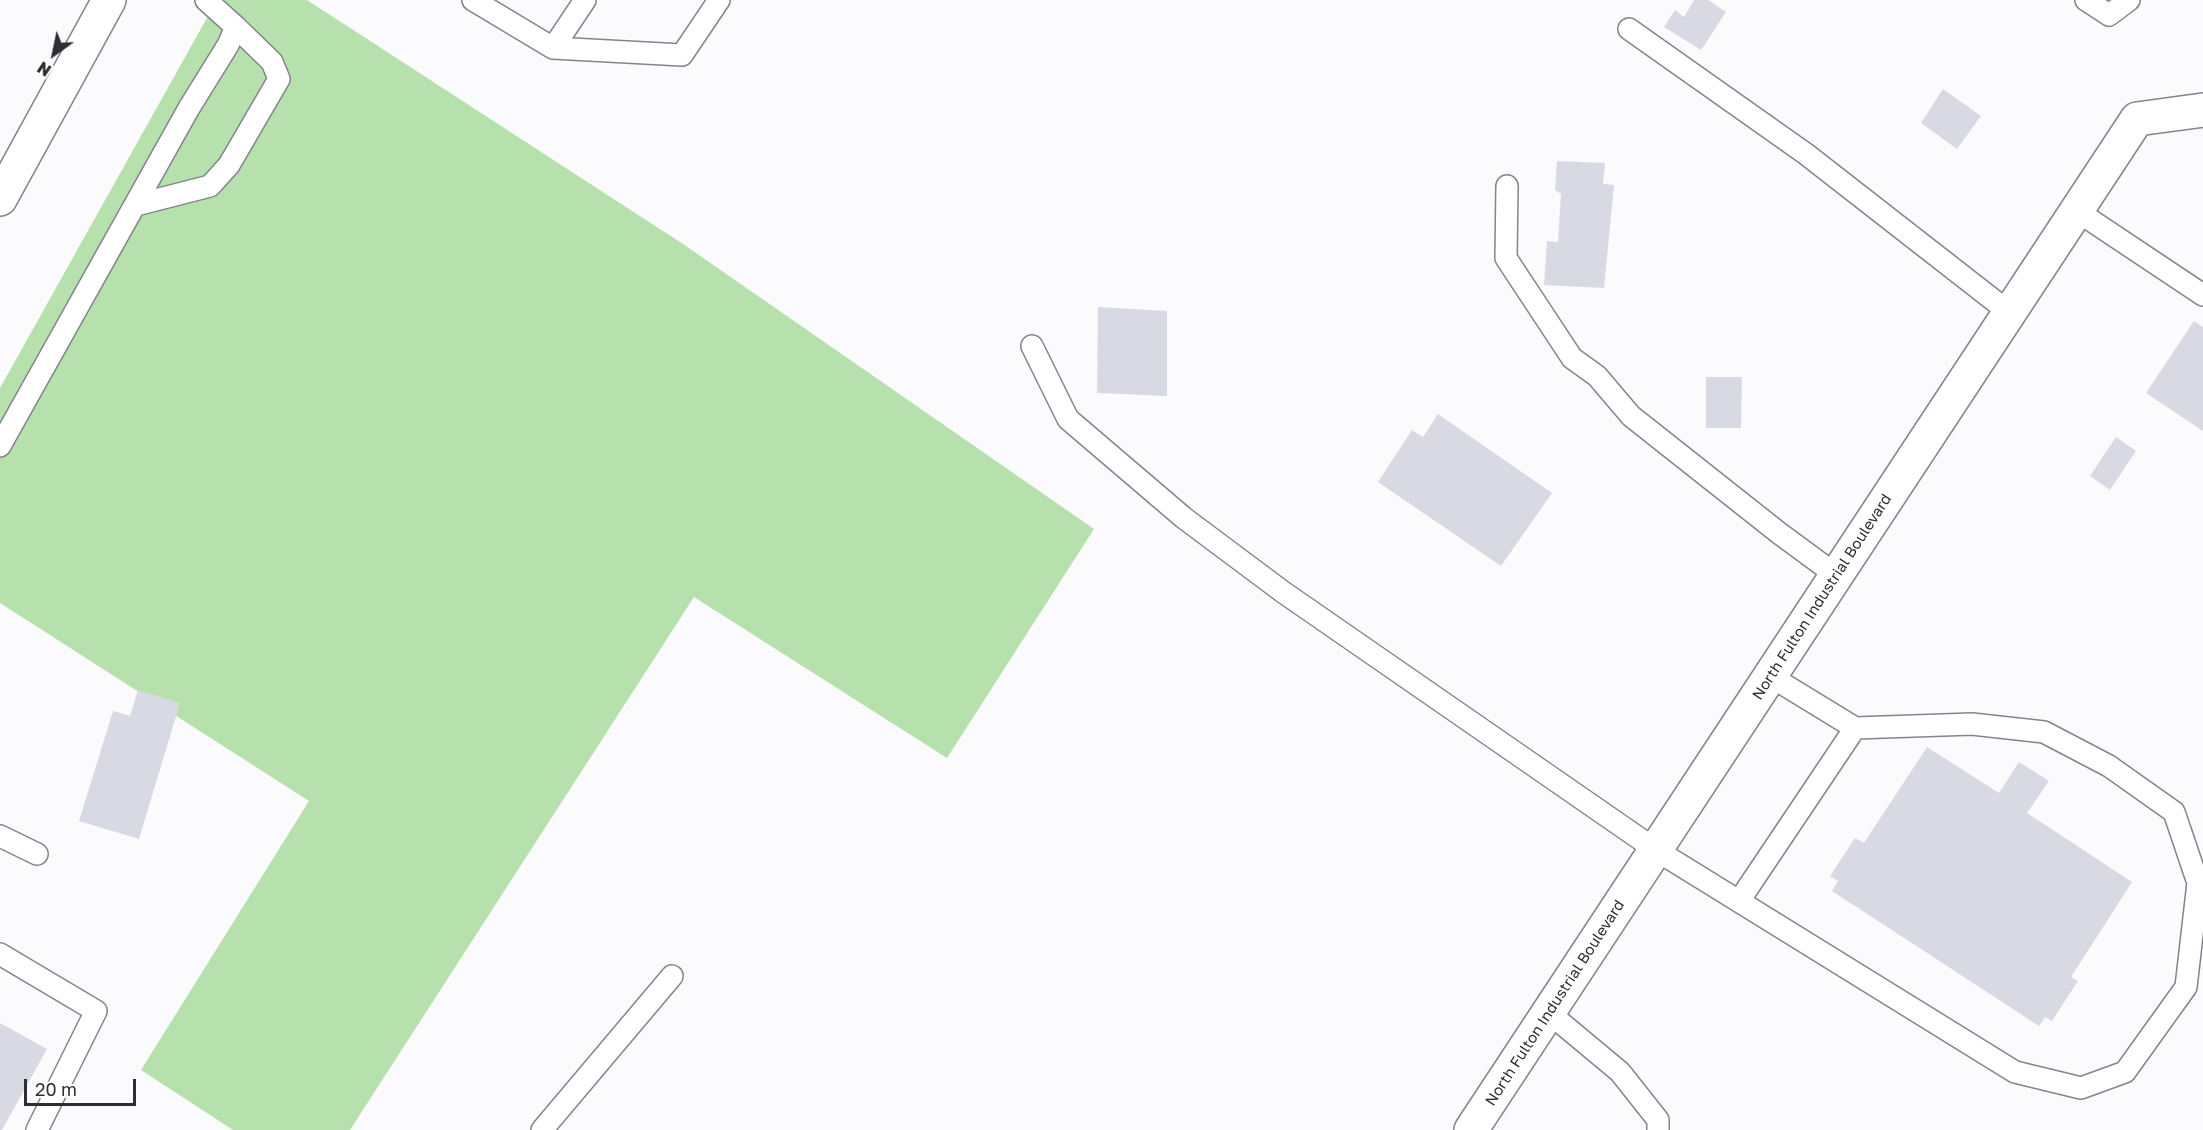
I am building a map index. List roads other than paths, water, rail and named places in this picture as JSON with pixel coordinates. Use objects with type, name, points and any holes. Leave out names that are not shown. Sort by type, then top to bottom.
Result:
[{"type":"street","points":[[0,199],[110,0]]},
{"type":"street","name":"North Fulton Industrial Boulevard","points":[[1471,1130],[2137,119],[2203,110]]},
{"type":"lane","points":[[136,205],[210,186],[229,165],[279,79],[272,62],[206,0]]},
{"type":"lane","points":[[473,0],[553,48],[682,55],[719,0]]},
{"type":"lane","points":[[553,48],[585,0]]},
{"type":"lane","points":[[2086,0],[2109,15],[2128,0]]},
{"type":"lane","points":[[0,446],[236,27]]},
{"type":"lane","points":[[1629,29],[1806,154],[2010,313]]},
{"type":"lane","points":[[1507,186],[1506,258],[1572,358],[1597,376],[1631,416],[1836,575]]},
{"type":"lane","points":[[2077,211],[2203,295]]},
{"type":"lane","points":[[1032,346],[1068,419],[1184,518],[1283,592],[1656,850],[2015,1072],[2081,1088],[2125,1072],[2186,987],[2198,883],[2174,812],[2109,766],[2044,732],[1972,723],[1855,728],[1770,676]]},
{"type":"lane","points":[[1739,901],[1855,728]]},
{"type":"lane","points":[[0,836],[37,854]]},
{"type":"lane","points":[[0,954],[96,1011],[37,1130]]},
{"type":"lane","points":[[542,1130],[672,976]]},
{"type":"lane","points":[[1548,1012],[1620,1072],[1658,1120],[1658,1130]]}]
